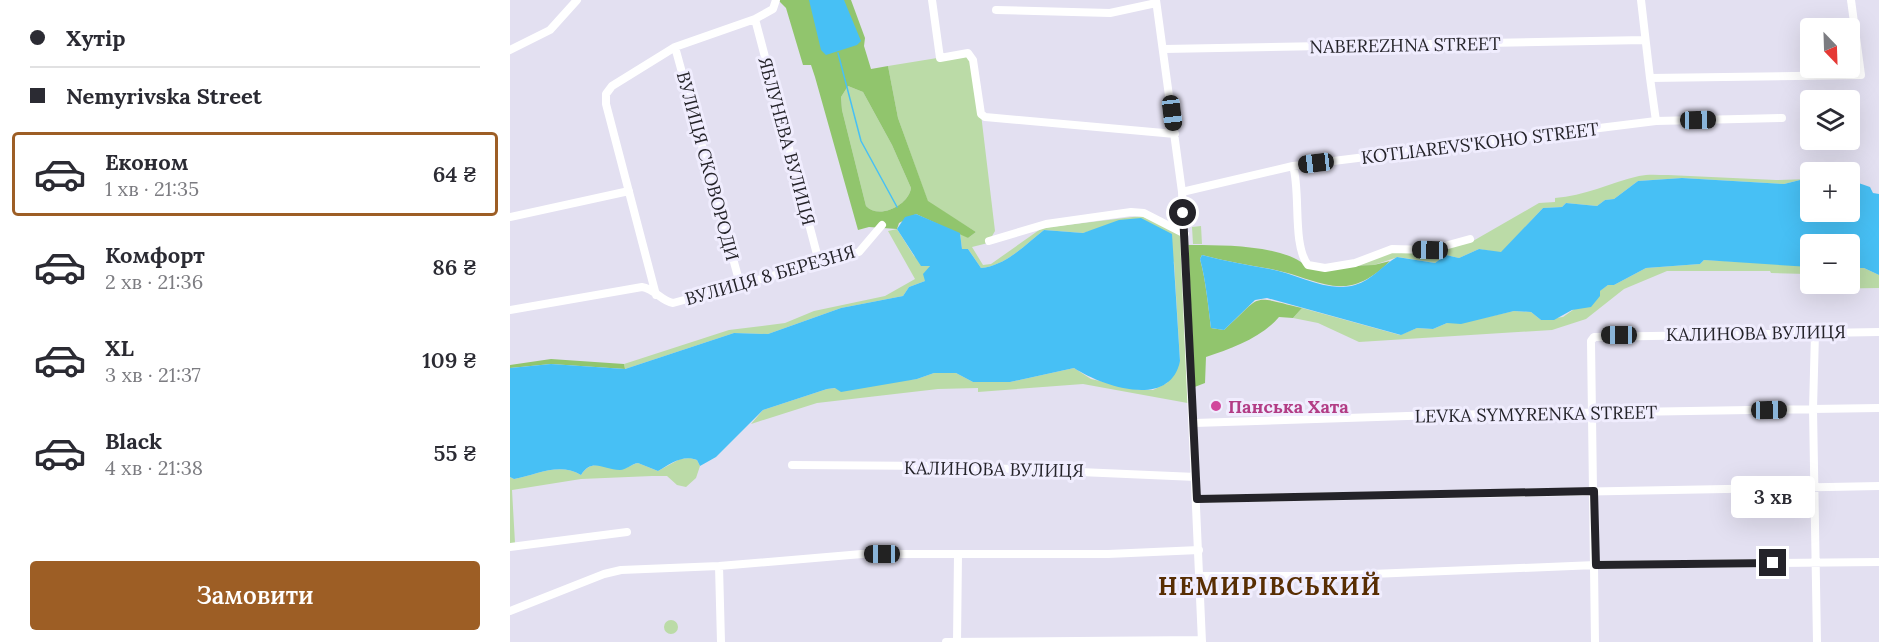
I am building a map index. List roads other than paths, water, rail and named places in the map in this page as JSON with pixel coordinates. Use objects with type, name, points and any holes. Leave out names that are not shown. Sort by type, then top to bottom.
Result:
[{"type":"street","points":[[510,50],[550,30],[577,0]]},
{"type":"street","points":[[657,295],[628,191],[606,104],[606,94],[612,86],[675,47],[755,19],[773,9],[776,0]]},
{"type":"street","points":[[932,0],[940,58],[968,53],[973,60],[981,114],[986,117],[1175,134]]},
{"type":"street","points":[[1641,0],[1656,121]]},
{"type":"street","points":[[1650,78],[1861,75],[1851,0]]},
{"type":"street","points":[[946,642],[1202,641],[1182,192],[1156,2],[1110,13],[996,10]]},
{"type":"street","name":"ЯБЛУНЕВА ВУЛИЦЯ","points":[[755,19],[819,262]]},
{"type":"street","name":"NABEREZHNA STREET","points":[[1164,50],[1645,40]]},
{"type":"street","name":"ВУЛИЦЯ СКОВОРОДИ","points":[[675,47],[740,284]]},
{"type":"street","name":"KOTLIAREVS'KOHO STREET","points":[[1182,192],[1293,166],[1656,121],[1782,118]]},
{"type":"street","points":[[1293,166],[1297,178],[1302,251],[1308,265],[1325,268],[1355,263],[1392,249],[1430,250],[1470,239]]},
{"type":"street","points":[[510,217],[628,191]]},
{"type":"street","points":[[989,241],[1046,224],[1131,212],[1144,213],[1185,234]]},
{"type":"street","name":"ВУЛИЦЯ 8 БЕРЕЗНЯ","points":[[510,310],[642,287],[649,288],[664,301],[673,303],[859,252],[882,225]]},
{"type":"street","name":"КАЛИНОВА ВУЛИЦЯ","points":[[1594,413],[1592,341],[1597,335],[1879,332]]},
{"type":"street","points":[[1815,333],[1813,409],[1817,642]]},
{"type":"street","name":"LEVKA SYMYRENKA STREET","points":[[1194,423],[1438,415],[1879,408]]},
{"type":"street","points":[[1594,413],[1595,642]]},
{"type":"street","name":"КАЛИНОВА ВУЛИЦЯ","points":[[792,465],[952,466],[1196,477]]},
{"type":"street","points":[[1197,499],[1879,486]]},
{"type":"street","points":[[510,548],[627,532]]},
{"type":"street","points":[[510,611],[615,571],[719,566],[862,554],[1108,554],[1198,550]]},
{"type":"street","points":[[957,642],[958,554]]},
{"type":"street","points":[[1200,576],[1323,576],[1596,565],[1879,562]]},
{"type":"street","points":[[719,566],[721,642]]},
{"type":"water","points":[[809,0],[844,0],[861,41],[857,45],[826,55],[821,50]]},
{"type":"water","points":[[1682,178],[1784,184],[1800,180],[1800,222],[1860,222],[1860,184],[1870,187],[1873,193],[1879,194],[1879,275],[1860,268],[1860,234],[1800,234],[1800,266],[1704,260],[1700,264],[1646,268],[1614,285],[1608,285],[1600,291],[1600,296],[1591,307],[1572,310],[1554,320],[1541,320],[1531,312],[1514,311],[1461,324],[1447,323],[1433,329],[1417,328],[1401,335],[1267,298],[1255,300],[1224,330],[1211,328],[1200,259],[1202,255],[1281,271],[1323,285],[1344,287],[1367,280],[1397,257],[1435,263],[1446,255],[1459,258],[1479,249],[1501,252],[1543,208],[1562,207],[1566,203],[1597,206],[1605,200],[1614,199],[1638,181]]},
{"type":"water","points":[[916,214],[960,233],[962,249],[968,249],[981,268],[1006,259],[1044,230],[1083,233],[1119,220],[1141,218],[1172,234],[1180,361],[1174,376],[1163,385],[1134,390],[1117,387],[1074,368],[1010,382],[973,382],[956,373],[934,373],[917,379],[841,392],[835,388],[827,389],[763,410],[716,457],[700,466],[697,460],[687,458],[658,471],[638,463],[620,470],[599,466],[589,467],[581,475],[573,471],[556,469],[514,479],[510,477],[510,368],[551,364],[625,369],[734,333],[768,334],[841,308],[903,296],[909,287],[925,281],[923,274],[930,266],[921,266],[897,229],[905,217]]},
{"type":"waterway","points":[[838,53],[861,141],[897,207]]},
{"type":"place","name":"Панська Хата","points":[[1216,406]]},
{"type":"district","name":"НЕМИРІВСЬКИЙ","points":[[1270,586]]}]
